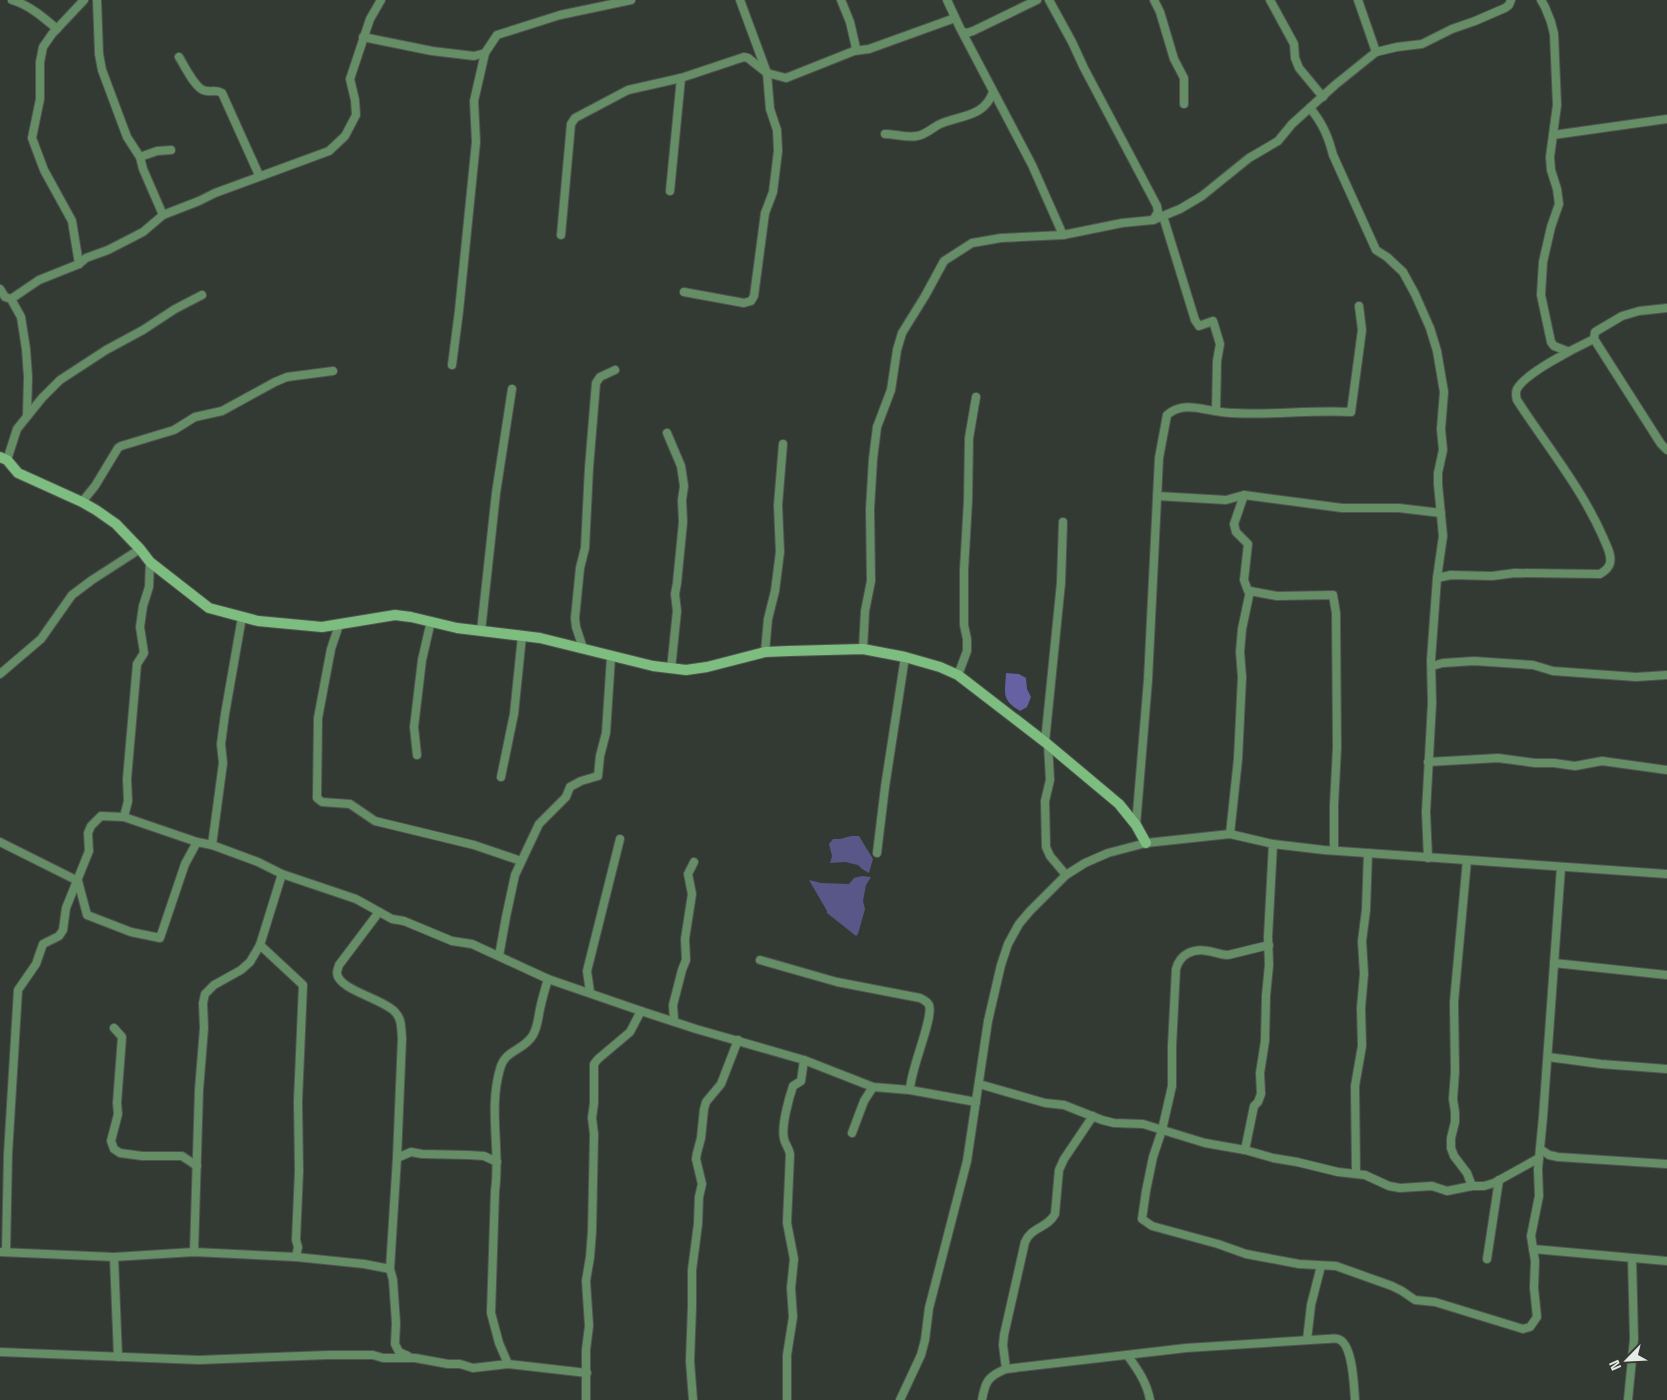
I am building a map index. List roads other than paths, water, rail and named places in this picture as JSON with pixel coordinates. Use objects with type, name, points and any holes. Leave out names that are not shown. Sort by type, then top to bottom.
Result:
[{"type":"street","points":[[12,0],[22,3],[57,29]]},
{"type":"street","points":[[79,264],[72,221],[44,170],[32,138],[40,99],[40,62],[44,47],[57,29],[84,0]]},
{"type":"street","points":[[11,299],[39,280],[79,264],[86,258],[108,250],[143,232],[163,215],[259,175],[275,172],[329,151],[345,136],[356,114],[350,79],[370,19],[381,0]]},
{"type":"street","points":[[452,365],[476,142],[474,101],[485,53],[497,35],[560,15],[631,0]]},
{"type":"street","points":[[684,292],[744,303],[751,301],[754,296],[765,213],[773,192],[778,151],[778,130],[770,109],[767,73],[740,0]]},
{"type":"street","points":[[841,0],[850,22],[856,48],[854,51]]},
{"type":"street","points":[[947,0],[1032,165],[1063,235]]},
{"type":"street","points":[[963,32],[973,31],[1037,0]]},
{"type":"street","points":[[1049,0],[1157,206],[1158,212],[1153,220]]},
{"type":"street","points":[[1154,0],[1160,12],[1174,59],[1184,78],[1184,104]]},
{"type":"street","points":[[1270,0],[1294,44],[1295,58],[1299,68],[1323,97]]},
{"type":"street","points":[[1358,0],[1376,52]]},
{"type":"street","points":[[863,650],[866,611],[871,581],[870,509],[877,428],[891,390],[897,350],[902,333],[925,296],[940,266],[948,257],[972,243],[996,238],[1063,235],[1122,223],[1153,220],[1194,202],[1250,158],[1278,141],[1292,124],[1335,85],[1376,52],[1422,44],[1452,29],[1505,8],[1511,0]]},
{"type":"street","points":[[1540,0],[1546,7],[1554,34],[1557,105],[1550,157],[1559,204],[1551,227],[1543,262],[1541,295],[1551,342],[1554,346],[1567,351]]},
{"type":"street","points":[[98,1],[99,54],[102,70],[127,137],[140,157],[143,169],[163,215]]},
{"type":"street","points":[[561,234],[571,124],[575,118],[628,90],[680,78],[744,57],[767,73],[786,78],[854,51],[869,49],[955,18]]},
{"type":"street","points":[[363,37],[432,52],[474,56],[485,53]]},
{"type":"street","points":[[179,57],[197,86],[203,90],[217,90],[222,93],[259,175]]},
{"type":"street","points":[[670,191],[680,78]]},
{"type":"street","points":[[885,134],[917,136],[939,125],[970,115],[984,107],[990,102],[993,92]]},
{"type":"street","points":[[1310,108],[1321,121],[1329,139],[1333,155],[1376,250],[1404,272],[1430,328],[1437,351],[1444,392],[1443,450],[1438,473],[1443,536],[1437,578],[1432,666],[1432,703],[1426,812],[1428,858]]},
{"type":"street","points":[[1553,135],[1667,118]]},
{"type":"street","points":[[140,157],[171,150]]},
{"type":"street","points":[[1163,216],[1195,320],[1200,326],[1213,321],[1220,344],[1217,361],[1216,411]]},
{"type":"street","points":[[0,288],[5,296],[11,299],[20,318],[26,349],[28,377],[27,416]]},
{"type":"street","points":[[202,294],[80,366],[60,380],[42,398],[17,429],[4,458],[18,473],[82,502],[116,524],[150,562],[208,608],[258,621],[322,627],[395,615],[431,621],[457,628],[540,638],[611,657],[671,669],[686,670],[707,667],[765,652],[789,650],[863,650],[905,657],[940,667],[958,675],[1047,743],[1119,804],[1136,825],[1146,843]]},
{"type":"street","points":[[1136,825],[1148,680],[1153,544],[1159,458],[1167,415],[1179,407],[1187,406],[1216,411],[1264,413],[1352,412],[1362,330],[1359,306]]},
{"type":"street","points":[[1667,308],[1639,311],[1622,316],[1595,332],[1594,339],[1661,444],[1667,450]]},
{"type":"street","points":[[1437,578],[1451,575],[1492,576],[1515,572],[1600,574],[1610,564],[1610,555],[1586,502],[1545,439],[1522,408],[1515,394],[1518,386],[1532,375],[1567,351],[1594,339]]},
{"type":"street","points":[[583,648],[576,627],[576,618],[580,568],[585,548],[596,384],[600,377],[615,370]]},
{"type":"street","points":[[82,502],[95,486],[118,448],[174,430],[195,417],[222,412],[287,377],[333,371]]},
{"type":"street","points":[[481,631],[496,493],[512,389]]},
{"type":"street","points":[[958,675],[968,651],[964,625],[964,570],[969,438],[976,397]]},
{"type":"street","points":[[667,433],[681,466],[684,486],[682,500],[683,522],[677,583],[674,594],[677,611],[671,669]]},
{"type":"street","points":[[765,652],[768,619],[775,591],[780,552],[778,505],[782,444]]},
{"type":"street","points":[[1157,496],[1226,500],[1244,495],[1342,508],[1399,508],[1441,513]]},
{"type":"street","points":[[1244,495],[1234,524],[1236,532],[1248,544],[1244,580],[1248,591],[1277,596],[1333,595],[1336,613],[1337,739],[1334,850]]},
{"type":"street","points":[[1063,522],[1061,583],[1047,743],[1050,780],[1045,800],[1046,847],[1050,856],[1066,875]]},
{"type":"street","points":[[0,674],[41,638],[72,596],[92,580],[140,549]]},
{"type":"street","points":[[124,816],[128,801],[127,779],[137,664],[144,653],[140,627],[143,606],[149,586],[150,562]]},
{"type":"street","points":[[1230,834],[1238,760],[1242,677],[1240,652],[1242,629],[1250,591]]},
{"type":"street","points":[[212,845],[223,763],[221,744],[242,617]]},
{"type":"street","points":[[417,756],[414,727],[422,660],[431,621]]},
{"type":"street","points":[[340,625],[331,649],[318,718],[317,798],[326,803],[350,804],[375,820],[474,845],[521,861]]},
{"type":"street","points":[[501,777],[514,714],[522,636]]},
{"type":"street","points":[[499,956],[515,875],[539,824],[566,797],[570,787],[581,781],[598,776],[600,756],[606,733],[611,657]]},
{"type":"street","points":[[877,853],[905,657]]},
{"type":"street","points":[[1432,666],[1442,663],[1474,661],[1533,665],[1553,671],[1577,673],[1636,677],[1667,675]]},
{"type":"street","points":[[1428,762],[1498,758],[1575,766],[1602,761],[1667,770]]},
{"type":"street","points":[[390,1269],[364,1264],[296,1257],[194,1252],[114,1257],[3,1252],[4,1153],[18,990],[36,964],[42,944],[58,936],[63,930],[66,908],[89,851],[88,833],[91,826],[101,816],[124,816],[197,842],[212,845],[258,862],[282,874],[356,899],[392,919],[404,921],[452,941],[472,944],[548,979],[696,1029],[804,1060],[873,1087],[910,1090],[976,1102]]},
{"type":"street","points":[[900,1400],[921,1354],[925,1340],[929,1308],[967,1161],[988,1021],[1001,965],[1008,944],[1020,924],[1030,911],[1066,875],[1096,857],[1146,843],[1230,834],[1273,844],[1368,854],[1667,874]]},
{"type":"street","points":[[590,992],[587,971],[620,839]]},
{"type":"street","points":[[0,842],[78,881],[87,915],[131,932],[160,938],[185,864],[197,842]]},
{"type":"street","points":[[1245,1150],[1254,1106],[1258,1102],[1260,1094],[1260,1073],[1266,1041],[1266,996],[1270,965],[1273,844]]},
{"type":"street","points":[[1356,1173],[1354,1086],[1362,1046],[1361,1008],[1364,974],[1362,941],[1366,910],[1368,854]]},
{"type":"street","points":[[1467,860],[1454,1002],[1455,1072],[1453,1099],[1455,1112],[1451,1148],[1454,1156],[1467,1173],[1472,1186]]},
{"type":"street","points":[[674,1020],[674,1005],[686,960],[685,938],[692,894],[688,874],[694,862]]},
{"type":"street","points":[[1269,945],[1228,955],[1209,951],[1196,951],[1178,961],[1173,1026],[1172,1086],[1159,1129],[1159,1138],[1146,1190],[1142,1219],[1152,1226],[1218,1244],[1246,1254],[1299,1264],[1336,1266],[1351,1270],[1397,1289],[1415,1300],[1435,1302],[1517,1329],[1523,1329],[1530,1327],[1537,1318],[1534,1288],[1535,1261],[1531,1236],[1539,1196],[1538,1168],[1548,1057],[1561,866]]},
{"type":"street","points":[[194,1252],[199,1090],[204,1028],[203,1003],[206,994],[214,985],[241,970],[250,962],[260,945],[282,874]]},
{"type":"street","points":[[379,912],[339,966],[337,974],[339,979],[349,988],[387,1005],[400,1020],[402,1038],[390,1269],[393,1280],[396,1322],[394,1344],[383,1358]]},
{"type":"street","points":[[260,945],[304,986],[298,1101],[299,1171],[296,1240],[298,1247],[296,1257]]},
{"type":"street","points":[[760,960],[826,979],[920,998],[926,1001],[930,1008],[924,1039],[916,1059],[910,1090]]},
{"type":"street","points":[[1554,963],[1667,974]]},
{"type":"street","points":[[508,1364],[499,1343],[491,1313],[497,1162],[494,1120],[495,1099],[500,1069],[507,1056],[527,1043],[534,1034],[548,979]]},
{"type":"street","points":[[586,1400],[586,1350],[589,1326],[586,1281],[592,1232],[594,1064],[630,1032],[641,1011]]},
{"type":"street","points":[[114,1028],[122,1037],[118,1114],[111,1141],[114,1149],[120,1153],[135,1155],[182,1156],[197,1166]]},
{"type":"street","points":[[693,1400],[690,1361],[692,1270],[702,1184],[696,1159],[706,1102],[721,1084],[738,1040]]},
{"type":"street","points":[[1548,1057],[1601,1064],[1667,1069]]},
{"type":"street","points":[[786,1400],[787,1355],[792,1317],[791,1288],[794,1259],[787,1223],[790,1154],[784,1142],[783,1134],[788,1101],[793,1086],[801,1081],[804,1060]]},
{"type":"street","points":[[979,1084],[1045,1103],[1064,1105],[1114,1123],[1136,1123],[1205,1143],[1245,1150],[1338,1172],[1365,1175],[1389,1186],[1400,1188],[1432,1186],[1447,1191],[1472,1186],[1484,1186],[1540,1158]]},
{"type":"street","points":[[852,1133],[860,1110],[873,1087]]},
{"type":"street","points":[[1006,1369],[1003,1345],[1004,1335],[1025,1242],[1032,1230],[1052,1220],[1055,1214],[1059,1170],[1092,1116]]},
{"type":"street","points":[[397,1136],[405,1148],[411,1152],[484,1156],[497,1162]]},
{"type":"street","points":[[1540,1148],[1549,1155],[1558,1157],[1572,1156],[1611,1161],[1667,1164]]},
{"type":"street","points":[[397,1158],[411,1152]]},
{"type":"street","points":[[1487,1259],[1499,1180]]},
{"type":"street","points":[[1532,1249],[1667,1260]]},
{"type":"street","points":[[114,1257],[118,1357]]},
{"type":"street","points":[[1628,1400],[1634,1339],[1632,1258]]},
{"type":"street","points":[[1307,1340],[1314,1291],[1321,1266]]},
{"type":"street","points":[[982,1400],[984,1389],[989,1379],[1006,1369],[1215,1346],[1338,1339],[1344,1342],[1348,1348],[1354,1380],[1355,1400]]},
{"type":"street","points":[[394,1344],[399,1352],[415,1358],[448,1364],[460,1364],[473,1368],[508,1364],[587,1373]]},
{"type":"street","points":[[0,1352],[199,1360],[328,1355],[373,1355],[383,1358],[415,1358]]},
{"type":"street","points":[[1128,1356],[1143,1377],[1150,1400]]}]
